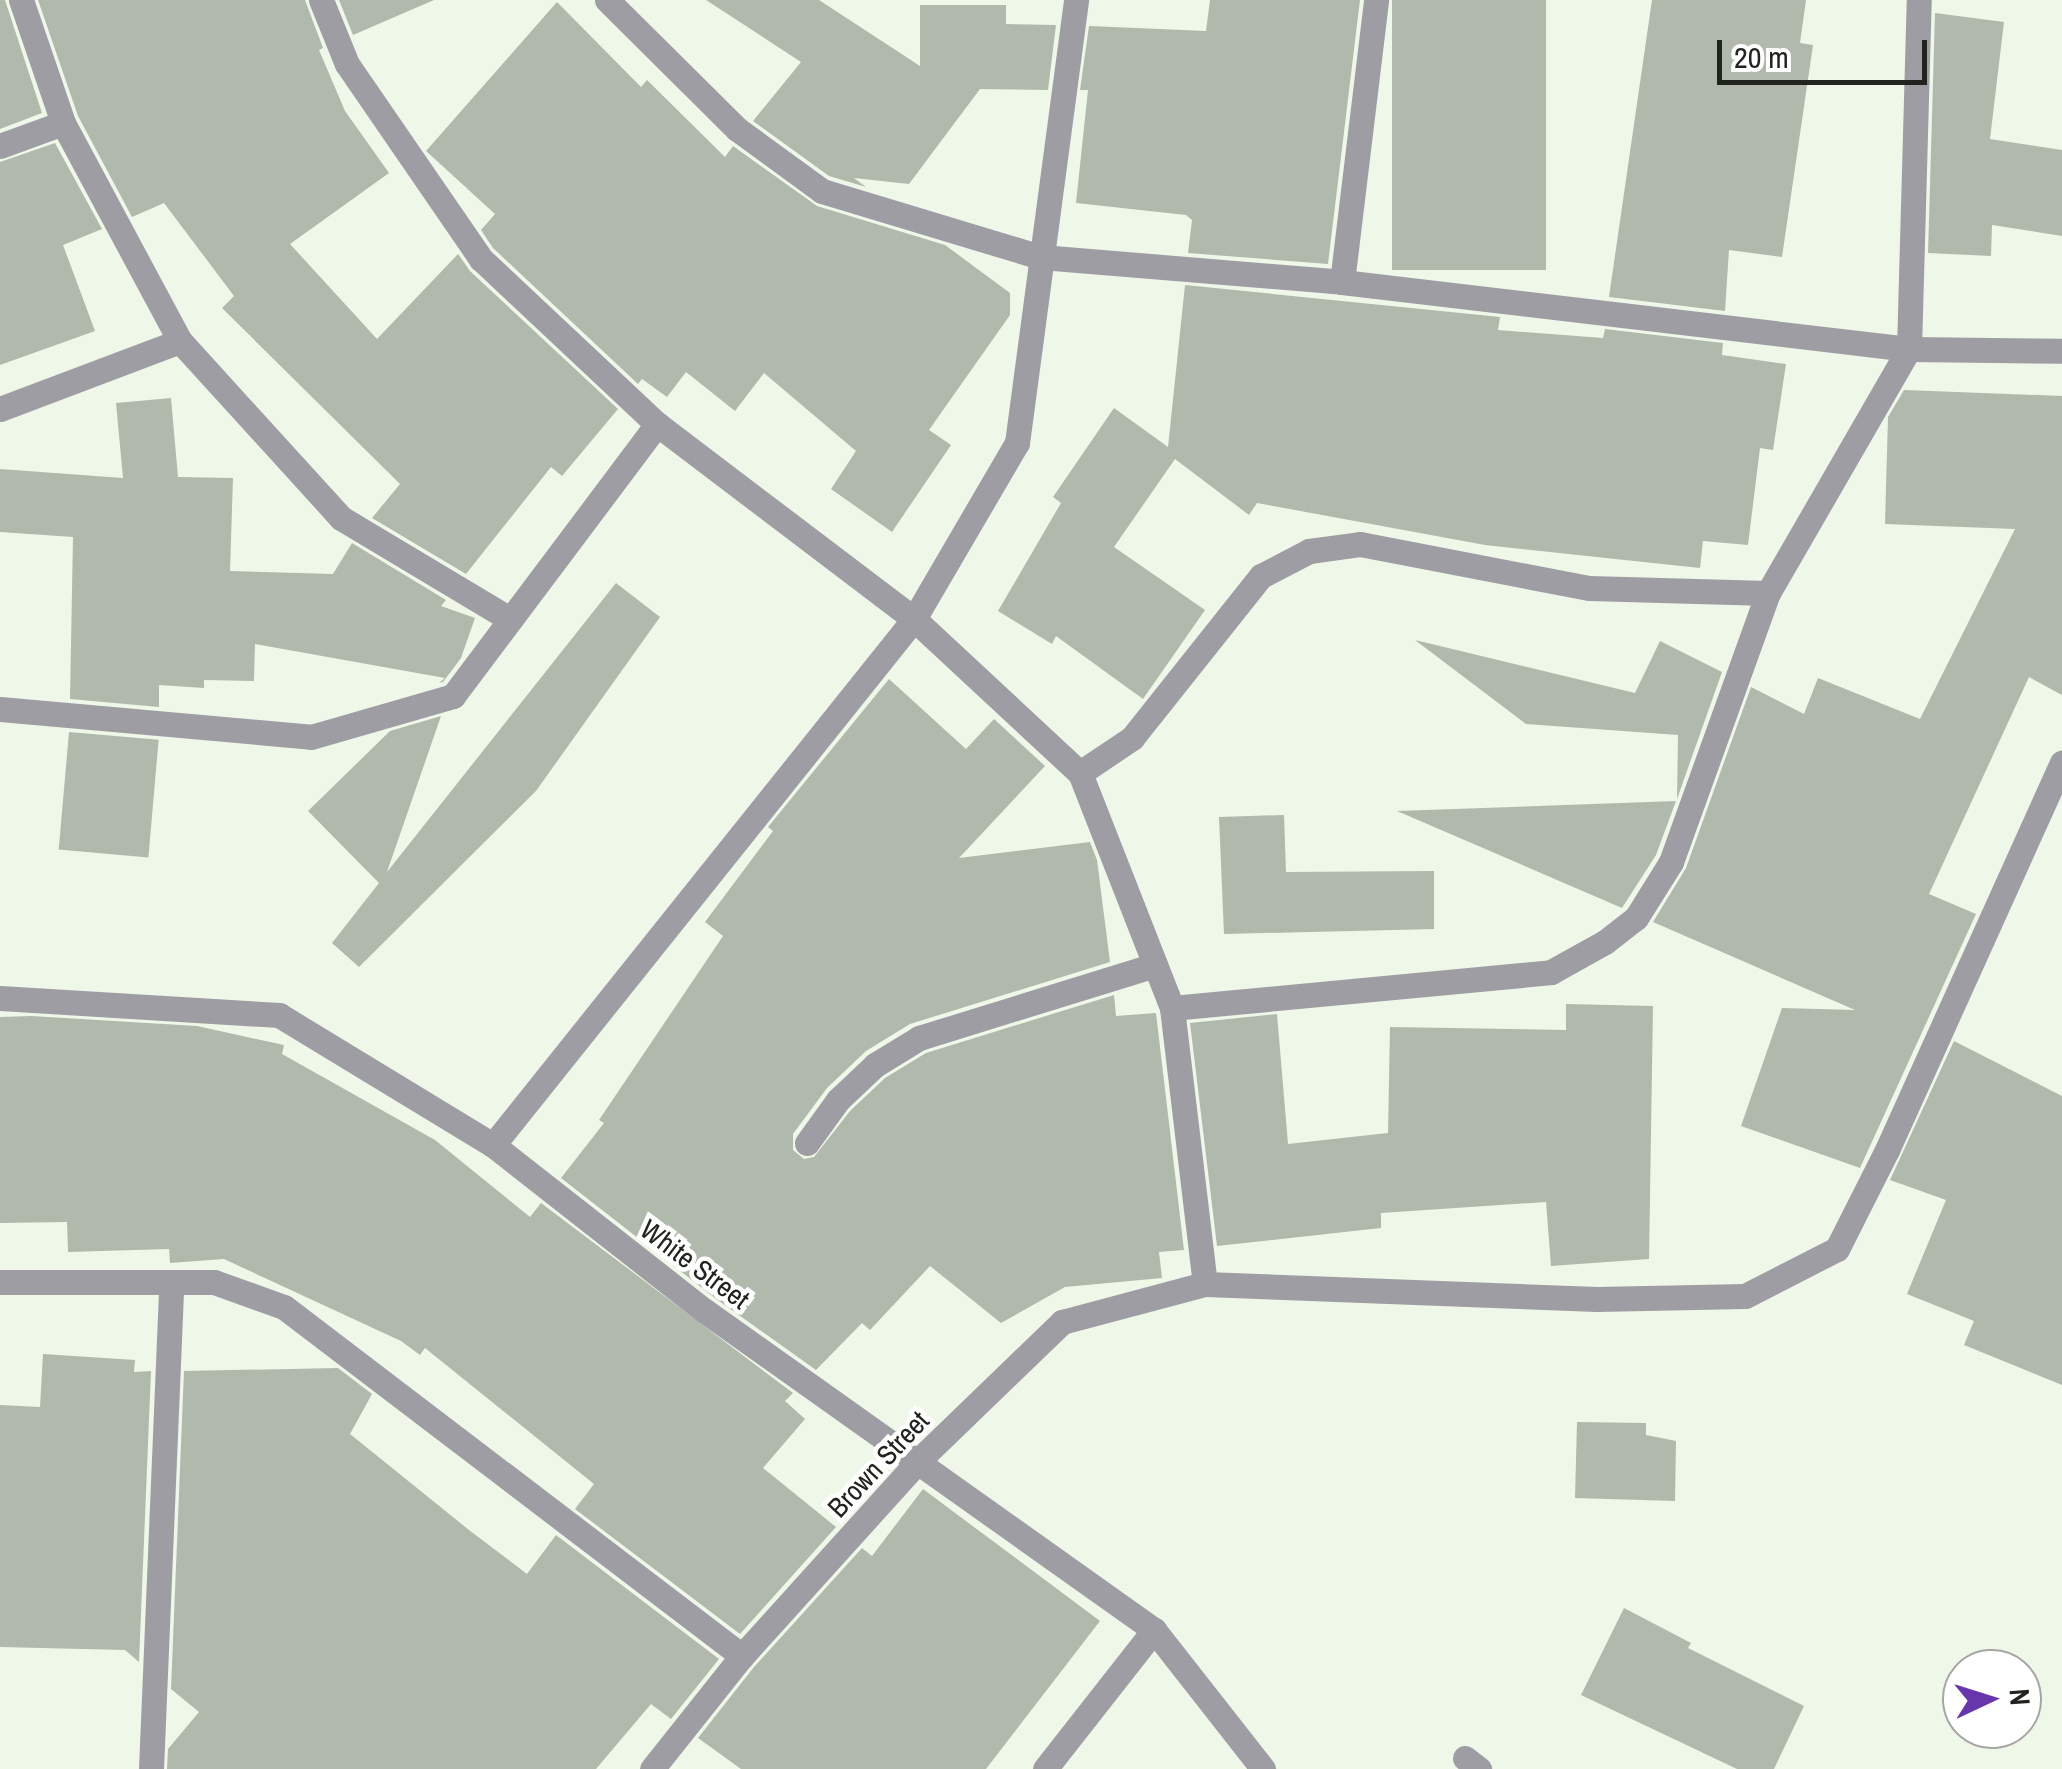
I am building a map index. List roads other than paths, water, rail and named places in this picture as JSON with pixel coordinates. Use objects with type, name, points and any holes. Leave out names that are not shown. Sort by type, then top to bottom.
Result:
[{"type":"street","points":[[21,0],[63,124],[180,341],[341,518],[510,620]]},
{"type":"street","points":[[321,0],[346,64],[481,259],[657,424],[914,619],[1080,772],[1172,1008],[1205,1284]]},
{"type":"street","points":[[607,0],[737,130],[822,191],[1041,257],[1342,282],[1908,349],[2062,352]]},
{"type":"street","points":[[493,1146],[914,619],[1016,443],[1076,0]]},
{"type":"street","points":[[1342,282],[1376,0]]},
{"type":"street","points":[[1172,1008],[1551,972],[1604,942],[1636,918],[1671,862],[1768,594],[1908,349],[1919,0]]},
{"type":"street","points":[[0,146],[63,124]]},
{"type":"street","points":[[0,409],[180,341]]},
{"type":"street","points":[[0,710],[311,737],[454,696],[657,424]]},
{"type":"street","points":[[1080,772],[1132,738],[1261,576],[1310,551],[1360,544],[1589,588],[1768,594]]},
{"type":"street","name":"Brown Street","points":[[652,1769],[742,1656],[918,1462],[1062,1322],[1205,1284],[1597,1298],[1745,1296],[1837,1249],[1887,1150],[2062,763]]},
{"type":"street","points":[[807,1143],[838,1100],[874,1064],[919,1038],[1155,965]]},
{"type":"street","name":"White Street","points":[[0,998],[278,1015],[493,1146],[705,1311],[1154,1630],[1263,1769]]},
{"type":"street","points":[[0,1282],[214,1282],[284,1307],[742,1656]]},
{"type":"street","points":[[151,1769],[171,1285]]},
{"type":"street","points":[[1044,1769],[1154,1630]]}]
